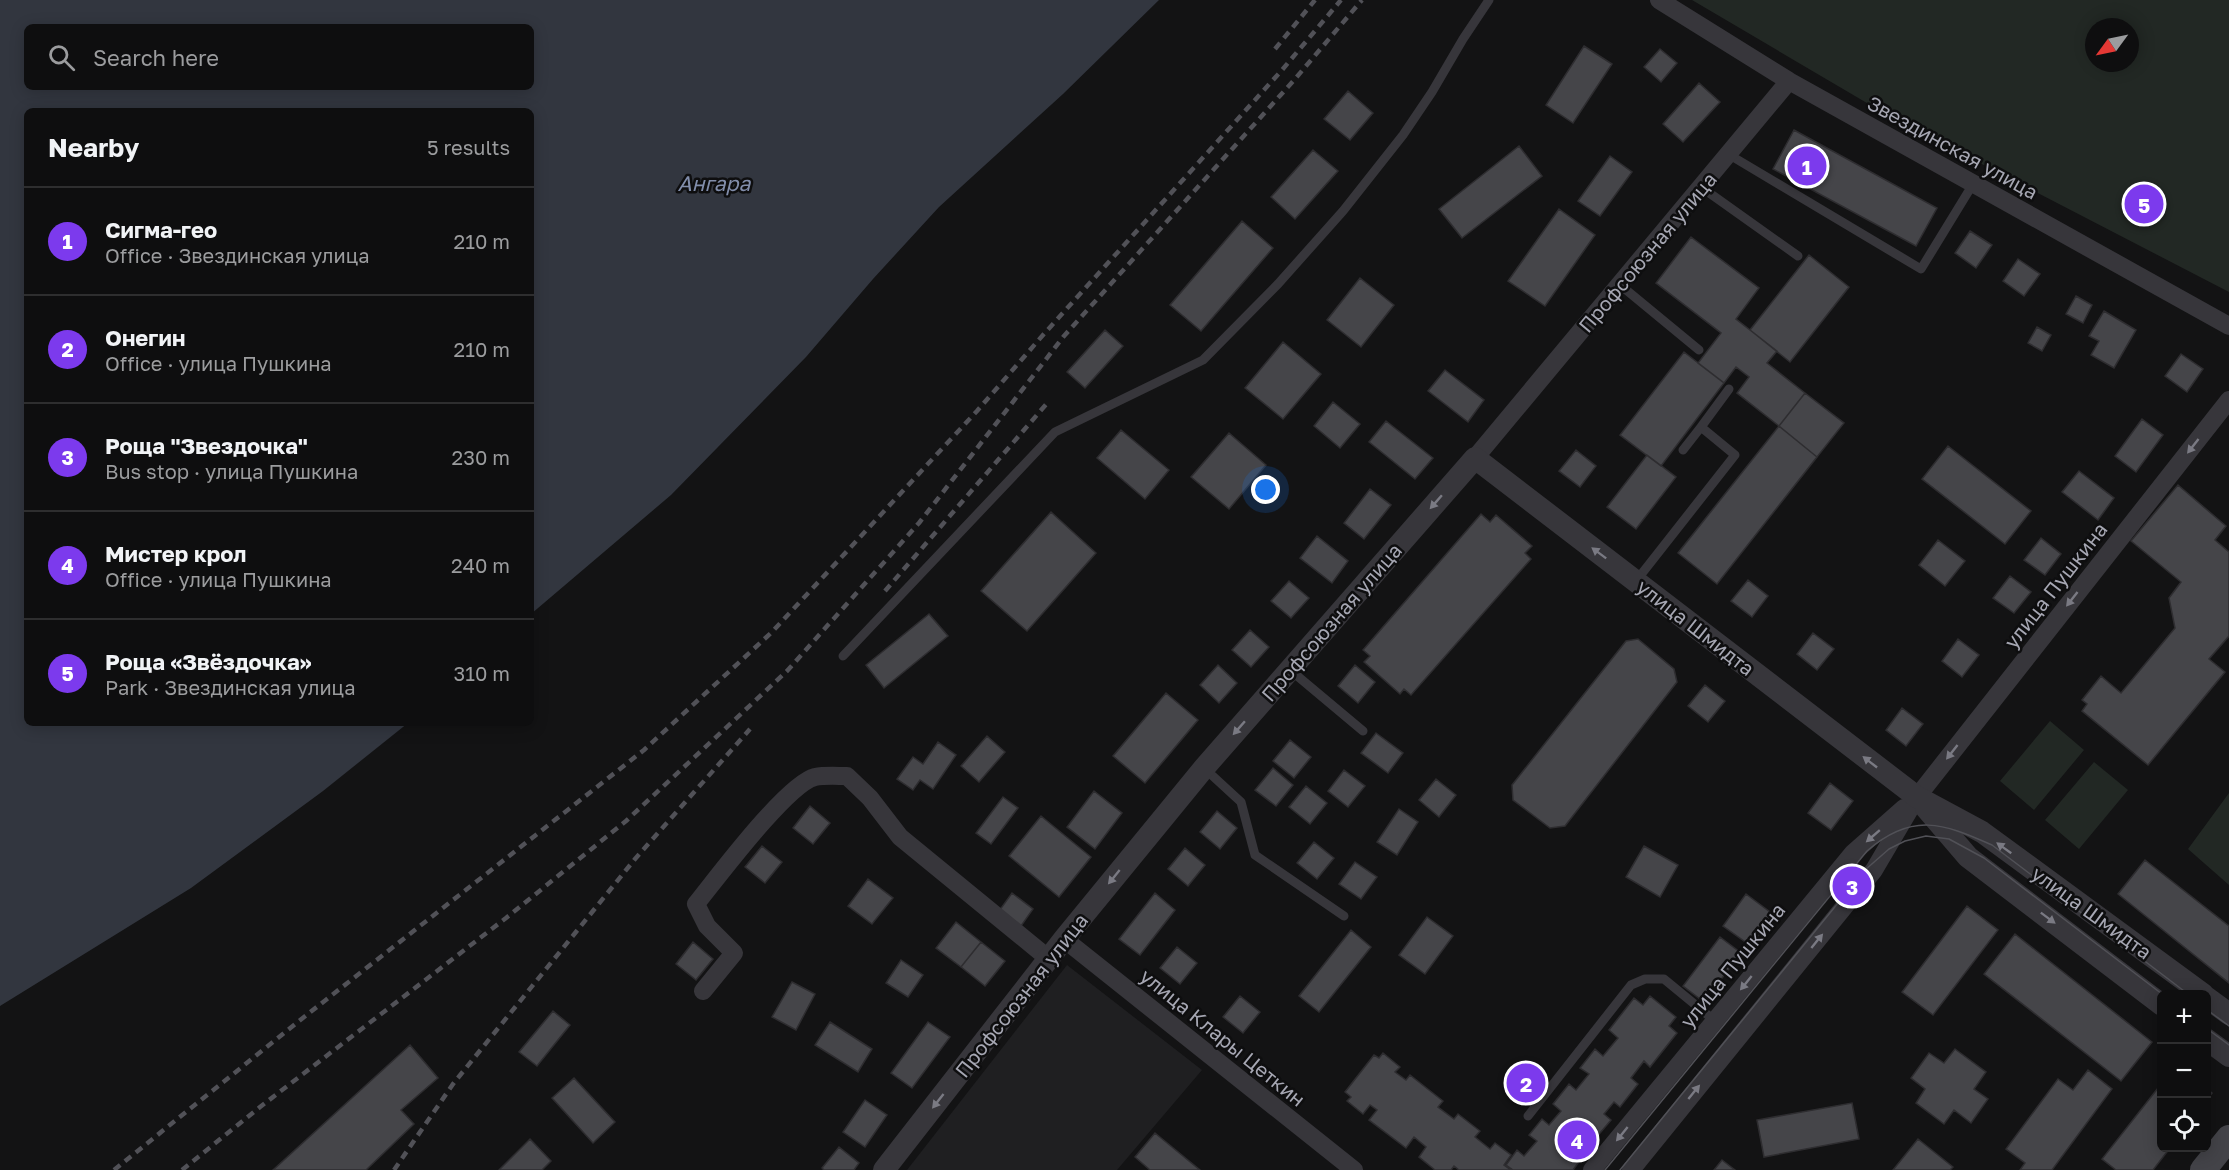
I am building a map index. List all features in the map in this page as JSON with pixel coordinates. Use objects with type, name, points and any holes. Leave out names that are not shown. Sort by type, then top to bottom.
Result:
[{"type":"main road","points":[[2203,1170],[2229,1138]]},
{"type":"street","name":"Звездинская улица","points":[[1659,0],[1789,81],[2229,326]]},
{"type":"street","name":"Профсоюзная улица","points":[[884,1170],[1064,939],[1204,768],[1475,458],[1789,81]]},
{"type":"street","name":"улица Пушкина","points":[[1631,1170],[1874,870],[1917,797],[2229,400]]},
{"type":"street","name":"улица Шмидта","points":[[1475,458],[1917,797],[1982,832],[2198,990]]},
{"type":"street","points":[[703,991],[734,953],[707,926],[696,904],[743,845],[792,790],[814,777],[847,776],[870,798],[900,837],[1049,959]]},
{"type":"street","name":"улица Шмидта","points":[[1917,797],[1968,857],[2157,1001]]},
{"type":"street","name":"улица Пушкина","points":[[1592,1170],[1853,853],[1917,797]]},
{"type":"street","name":"улица Клары Цеткин","points":[[1064,939],[1354,1170]]},
{"type":"street","points":[[2211,1001],[2229,1014]]},
{"type":"street","points":[[2211,1043],[2229,1056]]},
{"type":"lane","points":[[843,656],[1055,432],[1203,360],[1220,343],[1278,284],[1343,211],[1403,135],[1490,0]]},
{"type":"lane","points":[[1728,154],[1921,269],[1973,183]]},
{"type":"lane","points":[[1701,187],[1798,256]]},
{"type":"lane","points":[[1619,284],[1699,350]]},
{"type":"lane","points":[[1683,450],[1729,389]]},
{"type":"lane","points":[[1636,581],[1735,455],[1701,427]]},
{"type":"lane","points":[[1289,669],[1363,731]]},
{"type":"lane","points":[[1204,768],[1241,802],[1255,855],[1344,916]]},
{"type":"lane","points":[[1528,1116],[1631,985],[1645,979],[1664,979],[1714,1021]]},
{"type":"shaded area","points":[[1692,0],[2229,0],[2229,292],[1889,116]]},
{"type":"shaded area","points":[[2050,721],[2084,750],[2034,810],[2000,781]]},
{"type":"shaded area","points":[[2094,762],[2128,790],[2079,849],[2045,820]]},
{"type":"shaded area","points":[[2229,793],[2229,885],[2188,849]]},
{"type":"shaded area","points":[[1067,965],[1202,1070],[1117,1170],[907,1170]]},
{"type":"water","name":"Ангара","points":[[0,0],[1159,0],[1063,94],[939,207],[806,357],[671,495],[534,611],[534,108],[24,108],[24,726],[404,726],[323,791],[191,888],[0,1006]]},
{"type":"building","points":[[1584,46],[1612,64],[1573,123],[1546,105]]},
{"type":"building","points":[[1660,49],[1677,63],[1661,82],[1644,67]]},
{"type":"building","points":[[1699,83],[1720,102],[1683,142],[1663,124]]},
{"type":"building","points":[[1348,91],[1373,113],[1350,140],[1324,119]]},
{"type":"building","points":[[1794,130],[1937,208],[1916,246],[1773,169]]},
{"type":"building","points":[[1519,146],[1542,176],[1462,238],[1439,209]]},
{"type":"building","points":[[1313,150],[1338,171],[1295,219],[1271,197]]},
{"type":"building","points":[[1610,156],[1632,172],[1600,216],[1578,201]]},
{"type":"building","points":[[1559,209],[1595,235],[1545,306],[1508,281]]},
{"type":"building","points":[[1242,221],[1273,248],[1201,331],[1170,305]]},
{"type":"building","points":[[1970,231],[1992,245],[1976,268],[1955,253]]},
{"type":"building","points":[[1691,237],[1759,288],[1736,319],[1777,351],[1767,363],[1805,393],[1779,426],[1737,393],[1749,377],[1736,367],[1724,383],[1698,363],[1721,333],[1656,283]]},
{"type":"building","points":[[1809,255],[1849,287],[1790,362],[1750,330]]},
{"type":"building","points":[[2018,259],[2040,274],[2024,296],[2003,281]]},
{"type":"building","points":[[1360,278],[1394,305],[1361,347],[1327,320]]},
{"type":"building","points":[[2076,296],[2092,305],[2083,323],[2066,314]]},
{"type":"building","points":[[2104,311],[2136,330],[2114,368],[2091,355],[2099,341],[2089,336]]},
{"type":"building","points":[[2037,327],[2051,335],[2042,351],[2028,343]]},
{"type":"building","points":[[1105,330],[1123,346],[1085,388],[1067,372]]},
{"type":"building","points":[[1283,342],[1321,374],[1283,419],[1245,388]]},
{"type":"building","points":[[1684,352],[1724,383],[1661,466],[1620,435]]},
{"type":"building","points":[[2181,354],[2203,369],[2187,392],[2165,376]]},
{"type":"building","points":[[1445,370],[1484,400],[1468,422],[1428,391]]},
{"type":"building","points":[[1805,393],[1844,423],[1817,457],[1779,426]]},
{"type":"building","points":[[1333,402],[1360,424],[1340,448],[1314,426]]},
{"type":"building","points":[[2142,419],[2163,435],[2136,472],[2115,456]]},
{"type":"building","points":[[1386,421],[1433,458],[1415,479],[1369,442]]},
{"type":"building","points":[[1779,426],[1817,457],[1717,584],[1678,553]]},
{"type":"building","points":[[1121,430],[1169,470],[1145,499],[1097,458]]},
{"type":"building","points":[[1229,433],[1266,465],[1229,509],[1191,477]]},
{"type":"building","points":[[1948,446],[2031,511],[2005,544],[1922,479]]},
{"type":"building","points":[[1576,450],[1596,466],[1580,487],[1559,471]]},
{"type":"building","points":[[1647,455],[1676,477],[1636,529],[1607,507]]},
{"type":"building","points":[[2079,471],[2114,498],[2098,520],[2062,492]]},
{"type":"building","points":[[2178,485],[2226,526],[2215,540],[2229,552],[2229,636],[2209,659],[2225,672],[2148,765],[2082,711],[2087,704],[2082,700],[2101,676],[2121,693],[2175,628],[2169,598],[2181,582],[2131,541]]},
{"type":"building","points":[[1370,489],[1391,505],[1364,539],[1344,523]]},
{"type":"building","points":[[1051,512],[1096,553],[1027,631],[981,591]]},
{"type":"building","points":[[1481,514],[1490,522],[1496,515],[1532,546],[1525,553],[1531,559],[1411,695],[1404,689],[1400,694],[1364,662],[1370,656],[1363,650]]},
{"type":"building","points":[[1317,536],[1348,561],[1332,583],[1300,558]]},
{"type":"building","points":[[2041,538],[2061,554],[2045,575],[2024,560]]},
{"type":"building","points":[[1938,540],[1965,561],[1945,586],[1919,565]]},
{"type":"building","points":[[2010,576],[2031,592],[2014,613],[1993,598]]},
{"type":"building","points":[[1748,580],[1768,596],[1752,617],[1731,601]]},
{"type":"building","points":[[1289,581],[1309,598],[1291,618],[1271,601]]},
{"type":"building","points":[[929,614],[948,636],[884,688],[866,665]]},
{"type":"building","points":[[1250,630],[1269,647],[1251,667],[1232,650]]},
{"type":"building","points":[[1813,633],[1834,649],[1817,670],[1797,654]]},
{"type":"building","points":[[1638,639],[1674,669],[1677,682],[1565,826],[1550,828],[1513,800],[1512,785],[1626,641]]},
{"type":"building","points":[[1958,639],[1979,655],[1962,677],[1942,661]]},
{"type":"building","points":[[1218,665],[1237,683],[1219,703],[1200,685]]},
{"type":"building","points":[[1355,665],[1375,682],[1358,703],[1338,686]]},
{"type":"building","points":[[1705,685],[1725,701],[1708,722],[1688,706]]},
{"type":"building","points":[[1166,693],[1198,720],[1145,783],[1113,756]]},
{"type":"building","points":[[1902,708],[1923,724],[1906,746],[1886,730]]},
{"type":"building","points":[[1376,733],[1403,753],[1388,773],[1361,753]]},
{"type":"building","points":[[987,736],[1005,752],[979,782],[961,766]]},
{"type":"building","points":[[1290,740],[1311,757],[1294,778],[1273,761]]},
{"type":"building","points":[[938,742],[956,755],[933,789],[920,780],[913,790],[897,779],[913,757],[923,764]]},
{"type":"building","points":[[1273,768],[1293,785],[1276,806],[1255,790]]},
{"type":"building","points":[[1344,770],[1365,786],[1348,807],[1328,791]]},
{"type":"building","points":[[1436,779],[1456,795],[1439,817],[1419,800]]},
{"type":"building","points":[[1830,783],[1853,801],[1831,830],[1808,813]]},
{"type":"building","points":[[1306,786],[1327,803],[1310,824],[1289,807]]},
{"type":"building","points":[[1094,791],[1122,813],[1095,849],[1067,827]]},
{"type":"building","points":[[1003,797],[1018,808],[991,844],[976,833]]},
{"type":"building","points":[[810,806],[830,823],[813,844],[793,828]]},
{"type":"building","points":[[1399,809],[1418,822],[1397,855],[1377,842]]},
{"type":"building","points":[[1217,811],[1237,828],[1220,849],[1200,832]]},
{"type":"building","points":[[1041,816],[1091,857],[1059,897],[1009,856]]},
{"type":"building","points":[[1314,842],[1334,858],[1317,879],[1297,863]]},
{"type":"building","points":[[762,846],[782,862],[765,883],[745,867]]},
{"type":"building","points":[[1644,846],[1678,865],[1660,897],[1626,877]]},
{"type":"building","points":[[1185,848],[1205,865],[1188,886],[1168,869]]},
{"type":"building","points":[[2145,860],[2229,926],[2229,983],[2118,894]]},
{"type":"building","points":[[1355,862],[1377,877],[1361,899],[1339,884]]},
{"type":"building","points":[[868,879],[893,898],[872,924],[848,906]]},
{"type":"building","points":[[1012,893],[1033,909],[1021,926],[999,911]]},
{"type":"building","points":[[1155,893],[1175,910],[1140,955],[1119,939]]},
{"type":"building","points":[[1746,894],[1774,915],[1751,946],[1723,926]]},
{"type":"building","points":[[1967,906],[1998,930],[1933,1015],[1902,992]]},
{"type":"building","points":[[1427,917],[1453,936],[1425,974],[1399,955]]},
{"type":"building","points":[[956,922],[981,942],[961,967],[936,948]]},
{"type":"building","points":[[1351,930],[1371,947],[1319,1012],[1299,996]]},
{"type":"building","points":[[2015,934],[2152,1042],[2121,1081],[1984,974]]},
{"type":"building","points":[[1720,937],[1741,953],[1704,1002],[1683,986]]},
{"type":"building","points":[[693,942],[713,959],[696,980],[676,964]]},
{"type":"building","points":[[981,942],[1005,961],[985,986],[961,967]]},
{"type":"building","points":[[1177,947],[1197,963],[1180,984],[1160,968]]},
{"type":"building","points":[[901,960],[923,975],[908,997],[886,983]]},
{"type":"building","points":[[792,982],[815,994],[796,1030],[772,1017]]},
{"type":"building","points":[[1240,996],[1260,1012],[1243,1033],[1223,1017]]},
{"type":"building","points":[[1650,996],[1676,1017],[1669,1026],[1677,1033],[1650,1067],[1644,1061],[1631,1078],[1638,1084],[1620,1107],[1614,1102],[1604,1114],[1611,1120],[1595,1139],[1590,1135],[1578,1150],[1584,1155],[1573,1170],[1513,1170],[1506,1165],[1517,1150],[1524,1156],[1537,1141],[1529,1135],[1542,1119],[1549,1125],[1561,1111],[1553,1104],[1569,1084],[1576,1090],[1589,1074],[1580,1068],[1595,1049],[1603,1056],[1618,1038],[1609,1030],[1634,998],[1643,1005]]},
{"type":"building","points":[[553,1011],[570,1025],[537,1066],[519,1052]]},
{"type":"building","points":[[830,1022],[872,1049],[858,1072],[815,1045]]},
{"type":"building","points":[[928,1022],[950,1037],[912,1088],[891,1073]]},
{"type":"building","points":[[410,1045],[438,1078],[401,1110],[414,1124],[366,1170],[273,1170]]},
{"type":"building","points":[[1955,1049],[1986,1072],[1974,1089],[1988,1099],[1971,1123],[1954,1110],[1944,1124],[1916,1103],[1925,1089],[1911,1078],[1929,1053],[1944,1063]]},
{"type":"building","points":[[1383,1053],[1400,1067],[1395,1072],[1406,1080],[1410,1075],[1443,1101],[1438,1107],[1454,1119],[1458,1114],[1480,1131],[1475,1137],[1490,1149],[1495,1143],[1511,1155],[1504,1165],[1511,1170],[1459,1170],[1454,1166],[1451,1170],[1435,1170],[1419,1157],[1426,1147],[1414,1137],[1406,1148],[1369,1120],[1377,1110],[1370,1105],[1363,1114],[1347,1101],[1351,1097],[1345,1092],[1374,1055],[1379,1058]]},
{"type":"building","points":[[2088,1070],[2112,1089],[2052,1170],[2020,1170],[2025,1163],[2006,1149],[2058,1079],[2073,1090]]},
{"type":"building","points":[[574,1078],[615,1122],[593,1143],[552,1098]]},
{"type":"building","points":[[2157,1089],[2157,1152],[2167,1152],[2153,1170],[2116,1170],[2102,1159]]},
{"type":"building","points":[[865,1100],[887,1115],[865,1147],[843,1132]]},
{"type":"building","points":[[1852,1103],[1859,1139],[1764,1157],[1757,1120]]},
{"type":"building","points":[[1155,1133],[1200,1170],[1150,1170],[1135,1157]]},
{"type":"building","points":[[530,1139],[551,1161],[542,1170],[499,1170]]},
{"type":"building","points":[[1918,1139],[1953,1167],[1950,1170],[1893,1170]]},
{"type":"building","points":[[839,1147],[859,1163],[854,1170],[824,1170],[822,1168]]},
{"type":"building","points":[[1722,1160],[1735,1170],[1714,1170]]},
{"type":"tram line","points":[[1605,1170],[1867,851],[1883,839],[1913,826],[1943,827],[1992,845],[2183,990]]},
{"type":"tram line","points":[[1620,1170],[1865,870],[1889,849],[1905,841],[1926,836],[1949,839],[1984,858],[2157,990]]},
{"type":"tram line","points":[[2211,1013],[2229,1026]]},
{"type":"tram line","points":[[2211,1032],[2229,1045]]},
{"type":"railway","points":[[1275,49],[1315,0]]},
{"type":"railway","points":[[114,1170],[299,1021],[644,750],[772,632],[977,411],[1282,70],[1341,0]]},
{"type":"railway","points":[[182,1170],[260,1107],[506,918],[626,821],[787,671],[919,523],[1064,336],[1295,79],[1362,0]]},
{"type":"railway","points":[[885,591],[1049,401]]},
{"type":"railway","points":[[394,1170],[453,1084],[635,859],[750,729]]},
{"type":"place","name":"Сигма-гео","points":[[1807,166]]},
{"type":"place","name":"Роща «Звёздочка»","points":[[2144,204]]},
{"type":"place","name":"Роща \"Звездочка\"","points":[[1852,886]]},
{"type":"place","name":"Онегин","points":[[1526,1083]]},
{"type":"place","name":"Мистер крол","points":[[1577,1140]]}]
